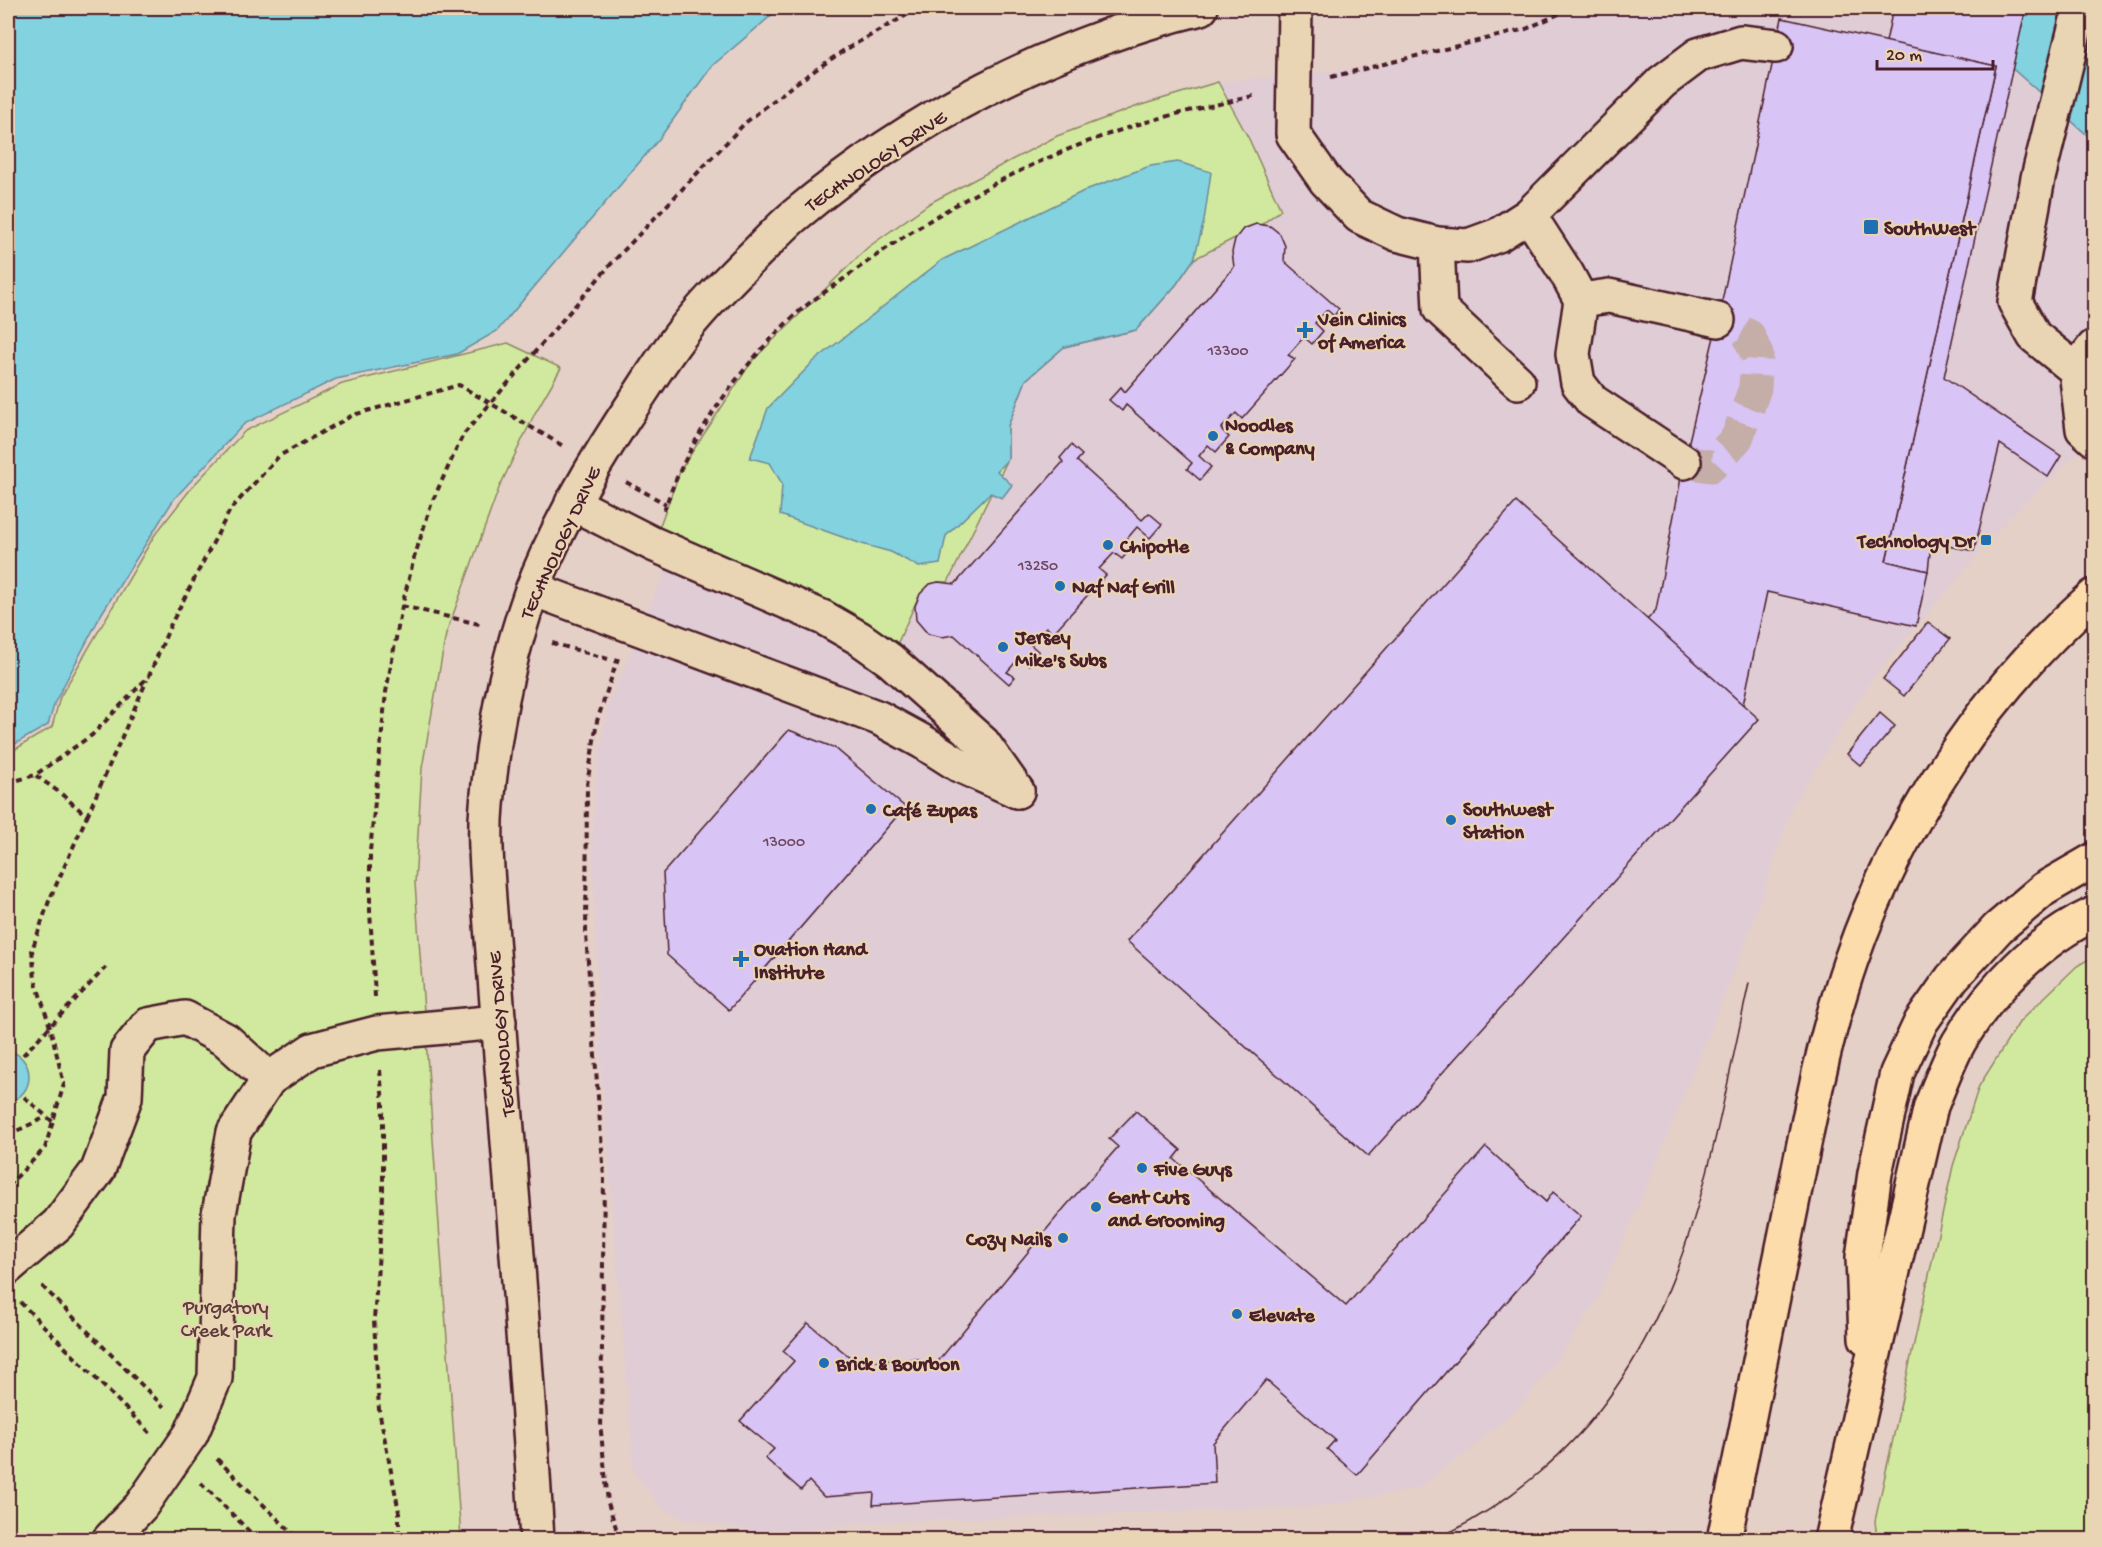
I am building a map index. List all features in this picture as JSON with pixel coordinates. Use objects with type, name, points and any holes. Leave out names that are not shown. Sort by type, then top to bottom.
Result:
[{"type":"highway","points":[[1724,1539],[1820,1065],[1851,960],[1882,882],[1922,807],[1965,738],[2019,670],[2086,604]]},
{"type":"highway","points":[[1868,1382],[1863,1257],[1875,1173],[1897,1073],[1921,1022],[1952,978],[1998,928],[2044,889],[2094,860]]},
{"type":"highway","points":[[1831,1539],[1931,1106],[1959,1043],[1990,999],[2023,962],[2074,923],[2094,914]]},
{"type":"street","name":"TECHNOLOGY DRIVE","points":[[537,1539],[516,1230],[487,863],[486,811],[504,688],[518,633],[533,589],[572,503],[593,464],[683,332],[729,280],[790,219],[846,175],[924,124],[1006,77],[1132,26],[1201,8]]},
{"type":"street","points":[[1294,8],[1293,134],[1326,181],[1359,216],[1396,234],[1437,244],[1468,246],[1498,235],[1529,215],[1662,82],[1698,55],[1741,42],[1776,46]]},
{"type":"street","points":[[2080,8],[2038,178],[2015,302],[2034,336],[2085,359],[2083,429],[2094,439]]},
{"type":"street","points":[[1529,215],[1581,300],[1573,354],[1578,383],[1592,401],[1684,462]]},
{"type":"street","points":[[1437,244],[1440,309],[1518,382]]},
{"type":"street","points":[[1581,300],[1609,296],[1718,320]]},
{"type":"street","points":[[533,589],[879,718],[959,765],[1017,791],[983,743],[890,660],[824,618],[653,544],[572,503]]},
{"type":"street","points":[[10,1281],[58,1224],[98,1170],[125,1098],[127,1051],[148,1025],[185,1018],[226,1040],[268,1079]]},
{"type":"street","points":[[109,1539],[141,1506],[191,1434],[215,1378],[219,1214],[234,1132],[268,1079],[312,1050],[377,1033],[499,1022]]},
{"type":"path","points":[[399,1539],[399,1512],[379,1410],[374,1320],[382,1197],[383,1103],[370,911],[370,851],[386,692],[402,606],[432,502],[463,435],[611,264],[745,123],[792,86],[843,51],[919,8]]},
{"type":"path","points":[[653,544],[681,469],[709,418],[752,361],[795,315],[884,249],[976,193],[1049,157],[1113,132],[1526,29],[1572,8]]},
{"type":"path","points":[[8,1186],[45,1148],[64,1084],[35,979],[32,950],[49,901],[170,626],[230,510],[279,456],[353,414],[459,386],[535,430]]},
{"type":"path","points":[[402,606],[461,620]]},
{"type":"path","points":[[620,1539],[608,1503],[601,1432],[604,1177],[586,935],[586,855],[587,785],[597,721],[628,625]]},
{"type":"path","points":[[8,783],[35,775],[92,735],[149,676]]},
{"type":"path","points":[[35,775],[87,816]]},
{"type":"path","points":[[23,1055],[106,968]]},
{"type":"path","points":[[24,1097],[53,1122]]},
{"type":"path","points":[[8,1135],[46,1117]]},
{"type":"path","points":[[10,1281],[155,1438]]},
{"type":"path","points":[[39,1283],[170,1413]]},
{"type":"path","points":[[216,1458],[299,1539]]},
{"type":"path","points":[[194,1476],[258,1539]]},
{"type":"shaded area","points":[[1559,8],[2094,8],[2094,438],[2008,519],[1872,679],[1793,805],[1749,934],[1650,1179],[1596,1302],[1561,1354],[1525,1401],[1469,1451],[1417,1489],[1316,1507],[930,1520],[821,1527],[777,1535],[682,1518],[662,1508],[634,1473],[601,1065],[592,843],[596,773],[608,705],[673,552],[679,474],[784,330],[867,248],[1134,107],[1218,82],[1375,67],[1519,29]]},
{"type":"green space","points":[[1218,82],[1249,139],[1281,210],[1262,224],[1194,259],[1176,285],[1136,330],[1064,347],[1026,380],[1008,426],[1008,459],[948,582],[938,582],[917,600],[890,660],[653,544],[681,469],[752,361],[867,248],[930,203],[1057,136],[1138,106]]},
{"type":"green space","name":"Purgatory Creek Park","points":[[508,343],[561,368],[535,413],[499,488],[446,634],[422,768],[415,883],[461,1539],[8,1539],[8,751],[14,750],[52,727],[60,697],[154,536],[193,486],[245,431],[342,384]]},
{"type":"green space","points":[[2094,956],[2094,1539],[1877,1539],[1875,1521],[1953,1166],[1979,1086],[2020,1021],[2077,966]]},
{"type":"water","points":[[8,8],[780,8],[712,66],[659,139],[497,331],[457,354],[336,379],[244,424],[174,499],[102,613],[55,702],[48,725],[8,748]]},
{"type":"water","points":[[1944,8],[2086,8],[2094,14],[2094,141]]},
{"type":"water","points":[[1178,162],[1211,172],[1204,221],[1194,259],[1176,285],[1136,330],[1064,347],[1026,380],[1008,426],[1008,459],[997,471],[1012,485],[1002,498],[990,493],[946,536],[940,564],[919,567],[891,552],[780,515],[782,484],[770,463],[750,458],[768,408],[813,362],[942,260],[1088,189],[1150,166]]},
{"type":"water","points":[[8,1050],[17,1054],[24,1061],[29,1076],[24,1092],[8,1102]]},
{"type":"building","points":[[1893,8],[2026,8],[1944,377],[2061,456],[2048,477],[2000,444],[1974,551],[1931,543],[1928,571],[1886,561],[1996,66],[1886,42]]},
{"type":"building","points":[[1782,18],[1996,66],[1886,561],[1928,571],[1916,626],[1767,592],[1743,705],[1647,620],[1656,610],[1684,462],[1718,320]]},
{"type":"building","points":[[1256,224],[1270,226],[1280,234],[1285,246],[1284,261],[1339,309],[1334,316],[1327,310],[1315,323],[1323,331],[1312,344],[1304,337],[1288,355],[1295,359],[1242,419],[1236,413],[1221,429],[1229,437],[1216,452],[1208,445],[1199,456],[1211,467],[1200,480],[1187,469],[1192,463],[1126,405],[1122,411],[1109,400],[1121,387],[1125,392],[1234,267],[1232,252],[1235,239],[1243,229]]},
{"type":"building","points":[[1071,445],[1082,455],[1077,461],[1142,520],[1149,513],[1162,524],[1150,538],[1137,527],[1126,540],[1133,546],[1122,559],[1114,553],[1099,569],[1106,575],[1053,633],[1046,627],[1031,645],[1039,652],[1029,665],[1020,657],[1007,672],[1015,677],[1009,684],[954,635],[942,637],[928,634],[916,620],[915,606],[920,594],[930,584],[938,582],[955,584],[1063,462],[1060,458]]},
{"type":"building","name":"Southwest Station","points":[[1516,502],[1759,719],[1368,1156],[1127,941]]},
{"type":"building","points":[[1928,622],[1950,639],[1904,696],[1883,679]]},
{"type":"building","points":[[1880,713],[1895,726],[1861,766],[1847,754]]},
{"type":"building","points":[[789,730],[835,748],[905,807],[729,1010],[667,955],[663,873]]},
{"type":"building","name":"Elevate","points":[[1136,1111],[1181,1150],[1174,1159],[1346,1306],[1486,1147],[1546,1202],[1553,1192],[1581,1216],[1357,1475],[1327,1449],[1335,1440],[1266,1380],[1213,1443],[1215,1483],[873,1505],[874,1493],[824,1497],[809,1481],[801,1490],[765,1458],[774,1449],[740,1421],[794,1361],[783,1351],[808,1323],[856,1362],[918,1359],[931,1370],[1065,1207],[1118,1147],[1109,1139]]},
{"type":"tunnel","points":[[1684,462],[1711,466],[1737,438],[1755,388],[1757,355],[1749,336],[1718,320]]},
{"type":"tram line","points":[[1433,1540],[1487,1511],[1536,1475],[1586,1426],[1627,1372],[1659,1312],[1684,1250],[1704,1184],[1749,983]]},
{"type":"place","name":"SouthWest","points":[[1871,227]]},
{"type":"place","name":"Vein Clinics of America","points":[[1305,330]]},
{"type":"place","name":"Noodles & Company","points":[[1213,436]]},
{"type":"place","name":"Technology Dr","points":[[1986,540]]},
{"type":"place","name":"Chipotle","points":[[1108,545]]},
{"type":"place","name":"Naf Naf Grill","points":[[1060,586]]},
{"type":"place","name":"Jersey Mike's Subs","points":[[1003,647]]},
{"type":"place","name":"Café Zupas","points":[[871,809]]},
{"type":"place","name":"Southwest Station","points":[[1451,820]]},
{"type":"place","name":"Ovation Hand Institute","points":[[741,959]]},
{"type":"place","name":"Five Guys","points":[[1142,1168]]},
{"type":"place","name":"Gent Cuts and Grooming","points":[[1096,1207]]},
{"type":"place","name":"Cozy Nails","points":[[1063,1238]]},
{"type":"place","name":"Elevate","points":[[1237,1314]]},
{"type":"place","name":"Brick & Bourbon","points":[[824,1363]]}]
